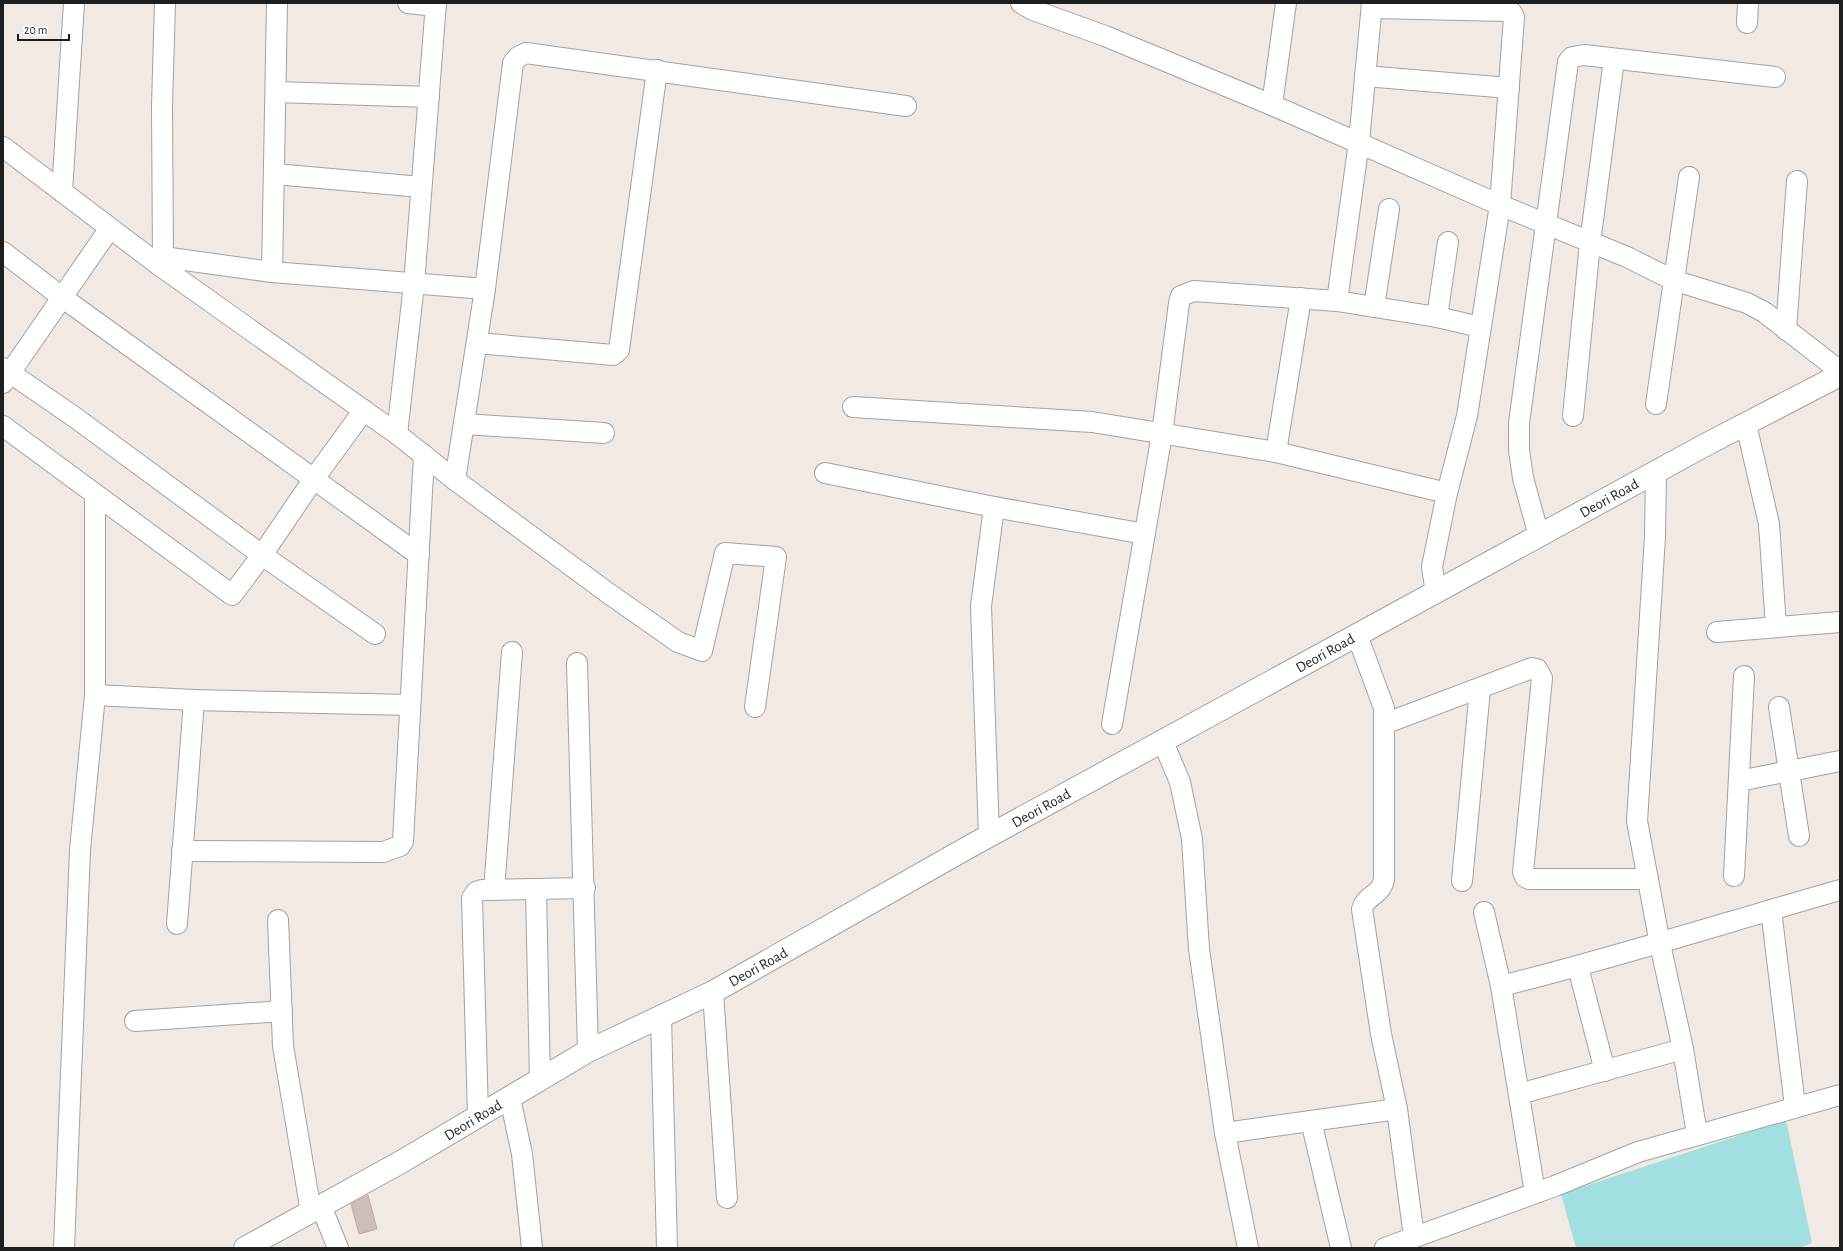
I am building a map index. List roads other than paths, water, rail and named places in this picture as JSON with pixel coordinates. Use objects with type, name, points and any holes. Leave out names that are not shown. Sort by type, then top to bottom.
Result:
[{"type":"street","points":[[62,192],[74,3]]},
{"type":"street","points":[[161,261],[162,105],[165,3]]},
{"type":"street","points":[[272,272],[277,3]]},
{"type":"street","points":[[397,434],[414,284],[436,4],[408,3]]},
{"type":"street","points":[[1021,3],[1033,10],[1105,36],[1272,105],[1359,142],[1500,206],[1627,257],[1673,280],[1747,303],[1764,312],[1840,371]]},
{"type":"street","points":[[1272,105],[1286,3]]},
{"type":"street","points":[[1747,23],[1748,3]]},
{"type":"street","points":[[1336,301],[1359,142],[1372,6],[1512,13],[1514,23],[1500,206],[1467,416],[1447,493],[1432,568],[1436,593]]},
{"type":"street","points":[[455,480],[485,289],[513,63],[518,57],[526,53],[657,70],[906,106]]},
{"type":"street","points":[[1539,536],[1523,478],[1519,450],[1519,422],[1568,62],[1572,57],[1579,55],[1775,77]]},
{"type":"street","points":[[1573,416],[1590,242],[1614,59]]},
{"type":"street","points":[[477,343],[613,355],[617,353],[620,342],[657,70]]},
{"type":"street","points":[[1365,76],[1509,88]]},
{"type":"street","points":[[276,92],[429,97]]},
{"type":"street","points":[[3,147],[110,228],[161,261],[397,434],[455,480],[608,594],[678,642],[702,651],[724,553],[776,557],[755,707]]},
{"type":"street","points":[[275,174],[421,187]]},
{"type":"street","points":[[1656,404],[1689,176]]},
{"type":"street","points":[[1786,330],[1797,181]]},
{"type":"street","points":[[1374,307],[1389,209]]},
{"type":"street","points":[[110,228],[63,298],[5,375],[73,416],[262,555],[375,634]]},
{"type":"street","points":[[1437,317],[1448,242]]},
{"type":"street","points":[[3,252],[63,298],[313,480],[419,555]]},
{"type":"street","points":[[161,261],[272,272],[485,289]]},
{"type":"street","points":[[1112,724],[1162,434],[1181,296],[1194,291],[1336,301],[1437,317],[1480,327]]},
{"type":"street","points":[[1276,452],[1301,298]]},
{"type":"street","name":"Deori Road","points":[[245,1248],[401,1162],[588,1051],[713,992],[990,836],[1357,635],[1656,472],[1840,375]]},
{"type":"street","points":[[853,407],[1092,422],[1276,452],[1447,493]]},
{"type":"street","points":[[3,426],[229,595],[234,594],[313,480],[364,410]]},
{"type":"street","points":[[465,424],[604,433]]},
{"type":"street","points":[[1746,424],[1769,524],[1776,627]]},
{"type":"street","points":[[182,851],[383,852],[400,846],[403,840],[424,455]]},
{"type":"street","points":[[1656,472],[1655,537],[1637,821],[1660,944],[1683,1049],[1697,1134]]},
{"type":"street","points":[[825,473],[994,507],[1145,534]]},
{"type":"street","points":[[64,1248],[80,850],[95,695],[95,495]]},
{"type":"street","points":[[990,836],[981,606],[994,507]]},
{"type":"street","points":[[1717,632],[1840,622]]},
{"type":"street","points":[[1357,635],[1384,708],[1384,880],[1383,886],[1378,893],[1365,901],[1362,909],[1381,1034],[1397,1109],[1414,1237]]},
{"type":"street","points":[[494,890],[512,652]]},
{"type":"street","points":[[577,663],[585,888],[588,1051]]},
{"type":"street","points":[[1384,724],[1532,668],[1537,669],[1541,673],[1542,678],[1523,872],[1525,877],[1528,879],[1648,879]]},
{"type":"street","points":[[1734,876],[1744,676]]},
{"type":"street","points":[[1462,881],[1480,688]]},
{"type":"street","points":[[95,695],[194,700],[410,705]]},
{"type":"street","points":[[177,924],[194,700]]},
{"type":"street","points":[[1779,707],[1799,836]]},
{"type":"street","points":[[1163,742],[1180,782],[1192,839],[1199,949],[1225,1133],[1248,1248]]},
{"type":"street","points":[[1739,781],[1840,761]]},
{"type":"street","points":[[478,1116],[472,898],[476,892],[482,890],[585,888]]},
{"type":"street","points":[[536,890],[540,1080]]},
{"type":"street","points":[[1501,986],[1578,967],[1660,944],[1840,890]]},
{"type":"street","points":[[1771,910],[1795,1106]]},
{"type":"street","points":[[1484,912],[1501,986],[1536,1193]]},
{"type":"street","points":[[278,920],[283,1046],[316,1209],[338,1248]]},
{"type":"street","points":[[1578,967],[1605,1071]]},
{"type":"street","points":[[713,992],[726,1198]]},
{"type":"street","points":[[135,1021],[282,1011]]},
{"type":"street","points":[[661,1017],[668,1248]]},
{"type":"street","points":[[1519,1094],[1683,1049]]},
{"type":"street","points":[[1385,1248],[1536,1193],[1638,1152],[1840,1094]]},
{"type":"street","points":[[510,1098],[522,1154],[532,1248]]},
{"type":"street","points":[[1225,1133],[1397,1109]]},
{"type":"street","points":[[1311,1121],[1341,1248]]},
{"type":"water","points":[[1786,1120],[1812,1243],[1800,1248],[1576,1248],[1561,1194]]}]
